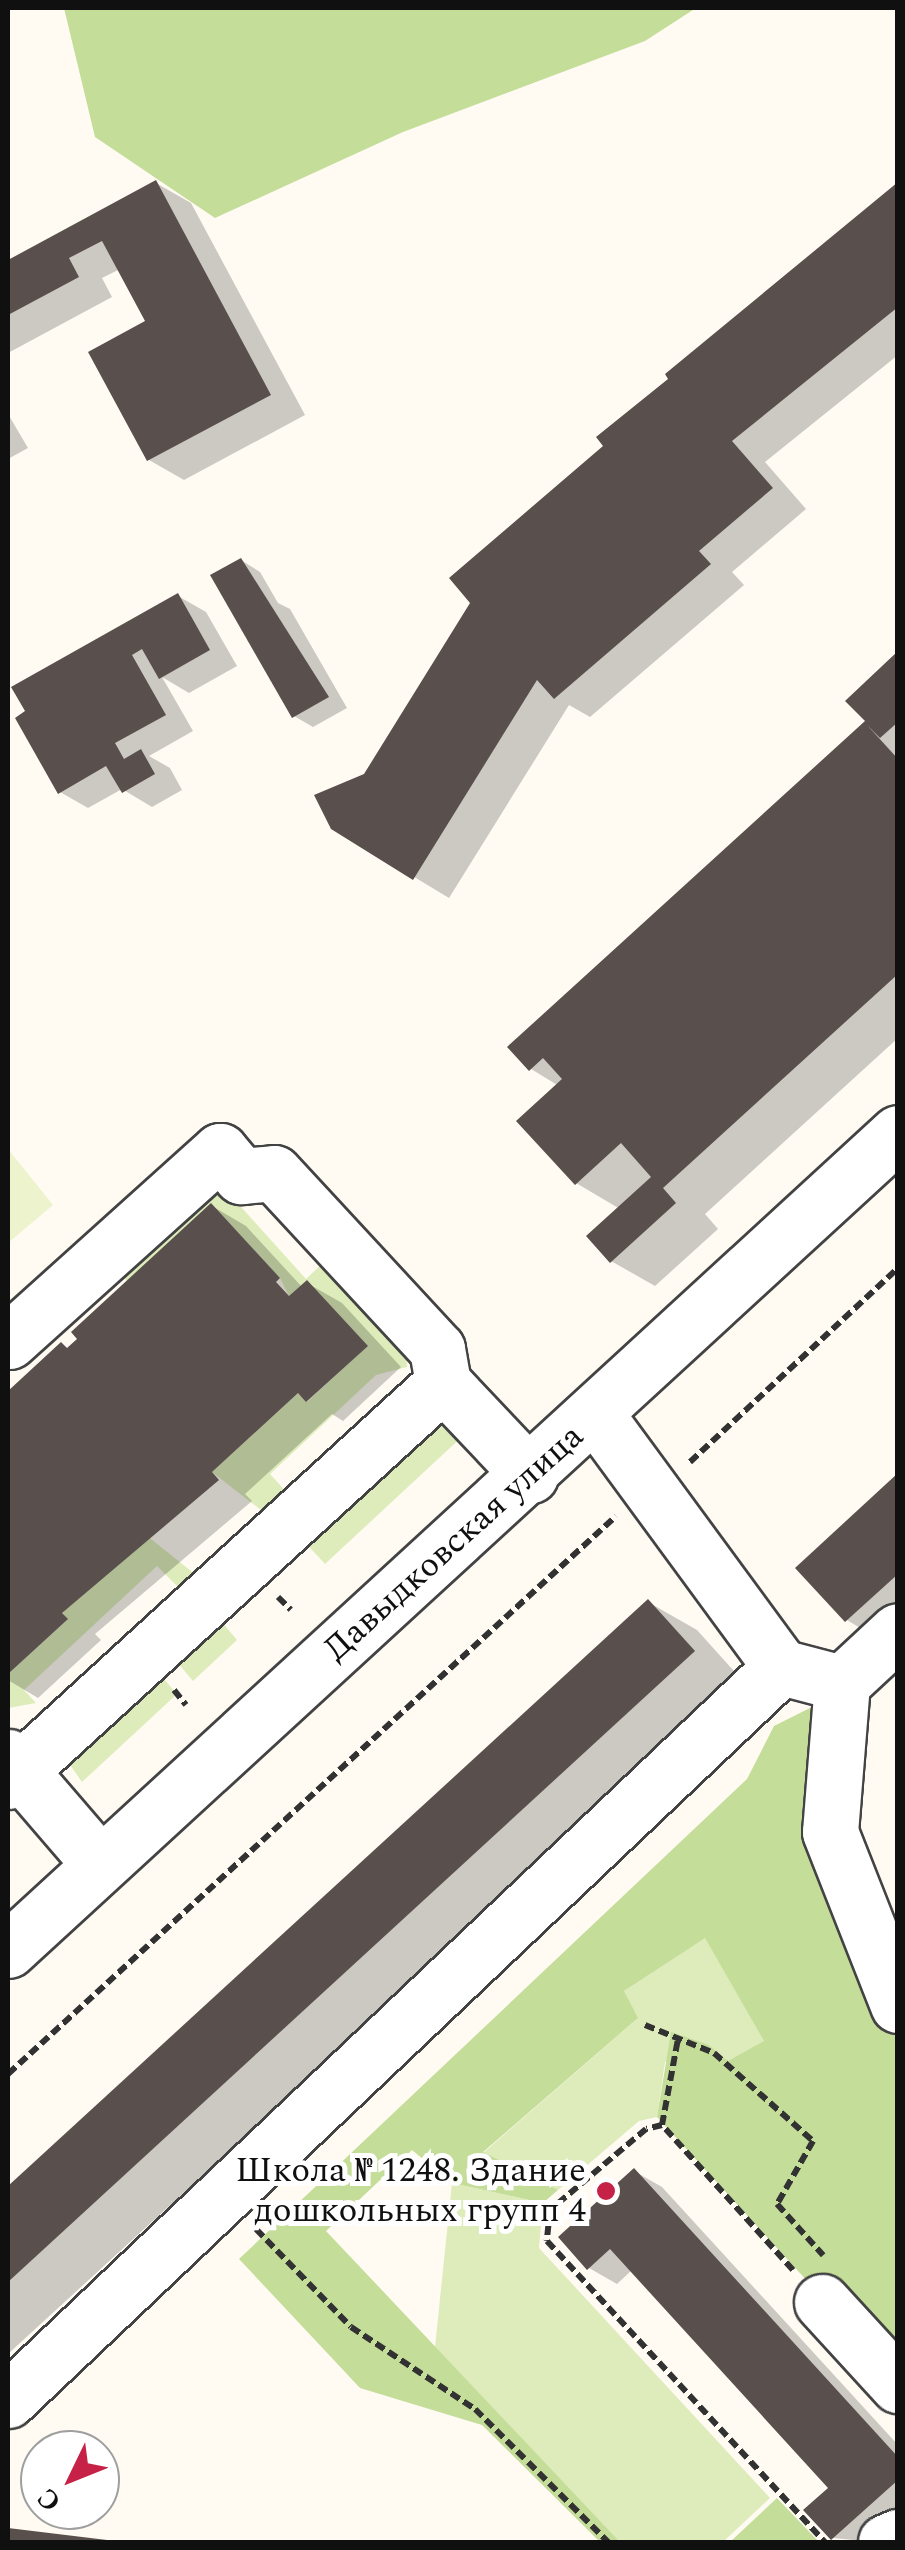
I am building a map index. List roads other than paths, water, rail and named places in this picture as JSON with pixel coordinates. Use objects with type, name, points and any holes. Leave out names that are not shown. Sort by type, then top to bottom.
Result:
[{"type":"street","name":"Давыдковская улица","points":[[8,1950],[596,1415],[898,1133]]},
{"type":"street","points":[[9,1341],[220,1151],[241,1176],[274,1173],[438,1348],[442,1383],[530,1475]]},
{"type":"street","points":[[100,1864],[11,1770],[442,1383]]},
{"type":"street","points":[[596,1415],[781,1667],[842,1683]]},
{"type":"street","points":[[898,1631],[842,1683],[830,1832],[898,2005]]},
{"type":"street","points":[[8,2400],[225,2199],[781,1667]]},
{"type":"street","points":[[828,2285],[898,2386]]},
{"type":"street","points":[[886,2542],[898,2536]]},
{"type":"place","name":"Школа № 1248. Здание дошкольных групп 4","points":[[606,2191]]}]
